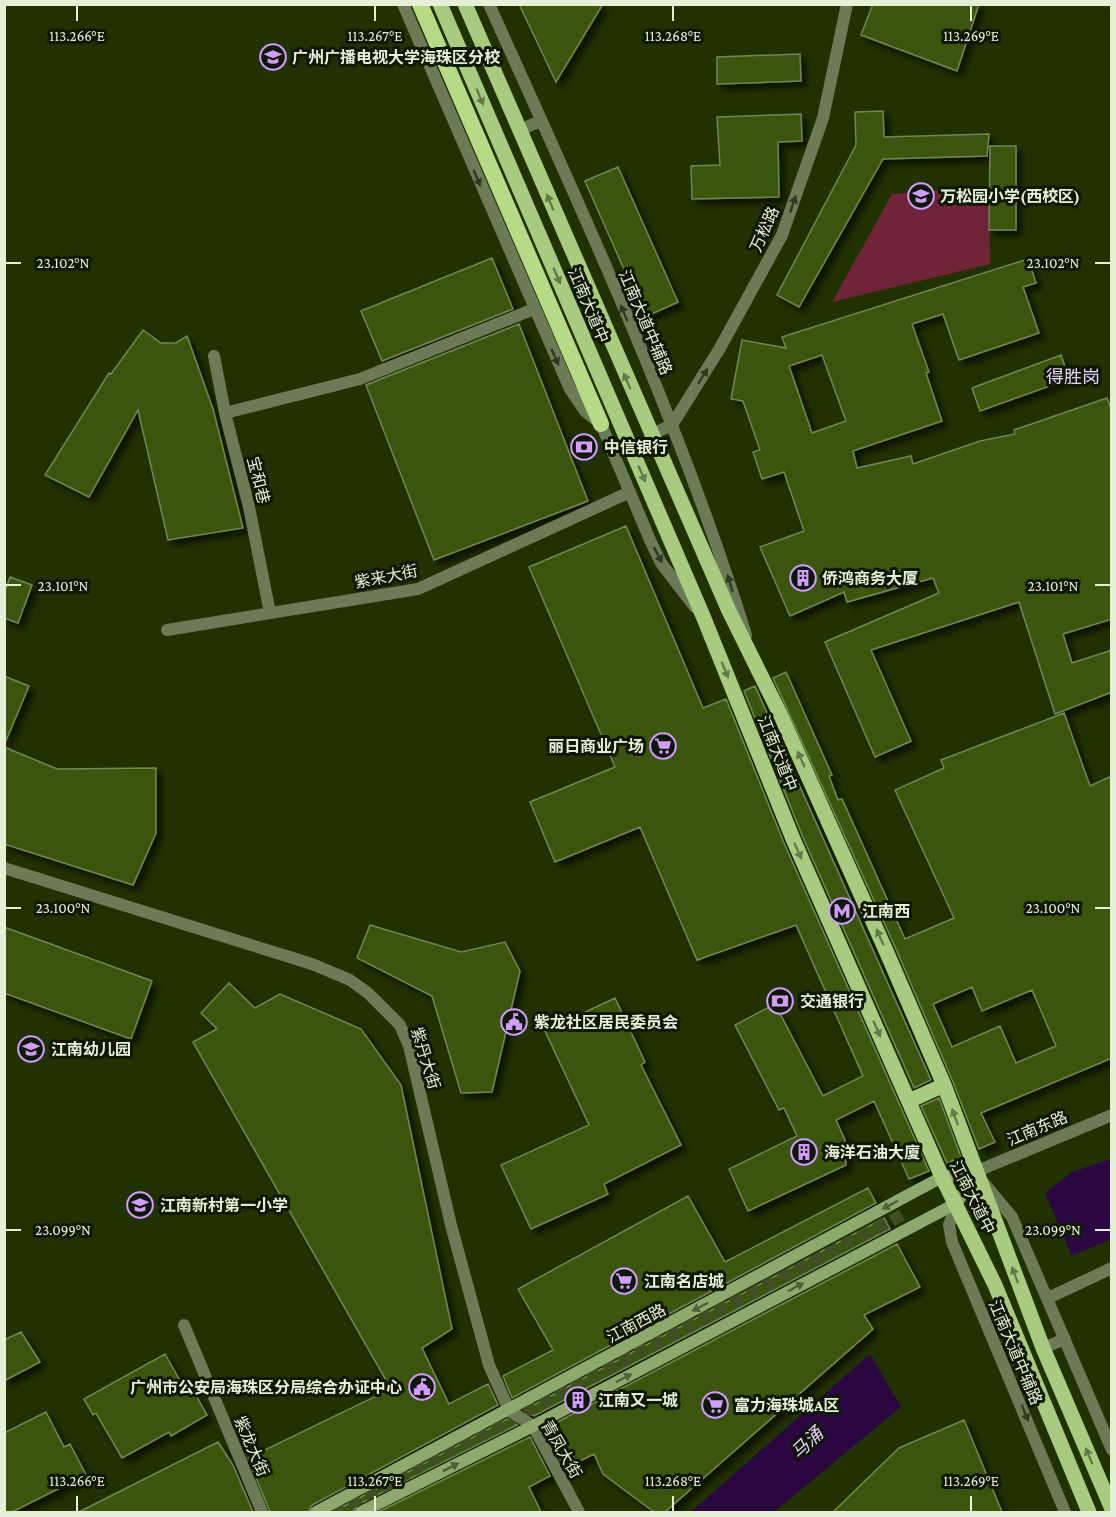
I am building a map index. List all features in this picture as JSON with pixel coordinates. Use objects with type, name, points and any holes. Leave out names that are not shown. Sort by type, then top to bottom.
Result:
[{"type":"highway","points":[[420,4],[601,424]]},
{"type":"main road","name":"江南大道中","points":[[440,4],[703,616],[793,839],[942,1178],[957,1203],[1089,1512]]},
{"type":"main road","name":"江南大道中","points":[[468,6],[650,435],[729,611],[754,659],[822,806],[944,1085],[1043,1348],[1112,1509]]},
{"type":"main road","points":[[601,424],[617,417]]},
{"type":"main road","points":[[909,1101],[944,1085]]},
{"type":"main road","points":[[361,1512],[533,1426],[957,1203],[975,1172]]},
{"type":"main road","name":"江南西路","points":[[316,1512],[942,1178],[975,1172]]},
{"type":"street","points":[[403,4],[570,390],[585,411],[601,424],[662,562],[703,616]]},
{"type":"street","name":"江南大道中辅路","points":[[489,4],[672,425],[716,539],[754,659]]},
{"type":"street","name":"万松路","points":[[672,425],[720,348],[782,235],[823,118],[847,4]]},
{"type":"street","points":[[519,130],[541,121]]},
{"type":"street","points":[[225,413],[360,379],[534,309]]},
{"type":"street","name":"宝和巷","points":[[214,356],[225,413],[249,507],[270,613]]},
{"type":"street","points":[[650,435],[672,425]]},
{"type":"street","name":"紫来大街","points":[[167,630],[418,589],[630,492]]},
{"type":"street","name":"紫丹大街","points":[[4,868],[312,964],[350,980],[392,1015],[409,1046],[479,1335],[509,1410]]},
{"type":"street","name":"江南东路","points":[[975,1172],[1112,1115]]},
{"type":"street","points":[[975,1172],[1012,1217],[1112,1450]]},
{"type":"street","name":"江南大道中辅路","points":[[957,1203],[949,1225],[952,1242],[1065,1512]]},
{"type":"street","points":[[1048,1298],[1112,1268]]},
{"type":"street","name":"紫龙大街","points":[[184,1325],[262,1512]]},
{"type":"street","points":[[1043,1348],[1065,1339]]},
{"type":"street","points":[[1006,1367],[1025,1358]]},
{"type":"street","name":"青凤大街","points":[[509,1410],[533,1426],[579,1512]]},
{"type":"shaded area","points":[[989,187],[990,264],[832,302],[892,194]]},
{"type":"water","points":[[1111,1159],[1111,1239],[1072,1256],[1045,1193],[1072,1172]]},
{"type":"water","name":"马涌","points":[[870,1354],[901,1407],[774,1512],[691,1512]]},
{"type":"building","points":[[519,4],[603,4],[556,82]]},
{"type":"building","points":[[873,4],[979,4],[957,71],[861,35]]},
{"type":"building","points":[[800,54],[801,81],[717,84],[717,57]]},
{"type":"building","points":[[883,111],[884,137],[989,134],[987,156],[883,159],[799,307],[777,295],[856,145],[855,112]]},
{"type":"building","points":[[801,114],[802,141],[778,142],[779,197],[692,199],[691,166],[720,165],[717,117]]},
{"type":"building","points":[[990,146],[1016,146],[1016,230],[989,230]]},
{"type":"building","points":[[618,167],[678,302],[645,317],[585,181]]},
{"type":"building","points":[[492,258],[513,309],[382,361],[361,311]]},
{"type":"building","points":[[1028,259],[1036,283],[1023,287],[1039,333],[959,360],[943,314],[912,324],[929,372],[926,373],[942,421],[853,451],[857,468],[911,456],[913,464],[980,441],[1015,434],[1014,430],[1107,398],[1112,411],[1112,619],[1063,634],[1072,663],[1112,650],[1112,692],[1055,714],[1019,602],[871,650],[911,741],[875,757],[825,642],[939,593],[933,578],[847,602],[844,592],[790,616],[760,547],[804,531],[784,472],[762,479],[753,452],[760,450],[743,401],[731,399],[742,340],[786,348],[782,337]],"holes":[[[822,355],[846,421],[812,433],[789,366]]]},
{"type":"building","points":[[519,324],[588,501],[434,560],[366,385]]},
{"type":"building","points":[[143,330],[161,343],[176,343],[187,336],[213,409],[243,528],[168,540],[138,410],[89,497],[45,475],[109,373],[111,374]]},
{"type":"building","points":[[1061,355],[1069,379],[980,411],[972,388]]},
{"type":"building","name":"丽日商业广场","points":[[626,526],[703,708],[726,699],[784,843],[929,1171],[909,1179],[874,1101],[836,1120],[845,1140],[846,1165],[748,1211],[729,1169],[797,1136],[784,1108],[779,1110],[735,1025],[775,1004],[823,1096],[863,1076],[796,925],[697,960],[640,827],[555,862],[530,802],[615,767],[529,567]]},
{"type":"building","points":[[10,577],[32,585],[18,623],[4,618],[4,594]]},
{"type":"building","points":[[786,672],[832,775],[829,776],[838,800],[842,799],[905,939],[954,918],[895,790],[944,768],[941,760],[1064,713],[1090,786],[1112,776],[1112,1058],[981,1113],[995,1142],[979,1149],[896,949],[773,678]],"holes":[[[972,987],[982,1011],[1032,990],[1056,1046],[1016,1063],[1000,1026],[952,1047],[933,1004]]]},
{"type":"building","points":[[4,676],[29,686],[5,743],[4,743]]},
{"type":"building","points":[[755,686],[931,1080],[914,1088],[802,835],[744,691]]},
{"type":"building","points":[[4,747],[57,769],[156,768],[156,833],[133,885],[4,844]]},
{"type":"building","points":[[370,925],[461,952],[505,942],[520,971],[492,1092],[461,1093],[432,996],[357,958]]},
{"type":"building","points":[[4,927],[152,981],[131,1039],[4,993]]},
{"type":"building","points":[[229,983],[255,1008],[280,994],[361,1029],[401,1085],[452,1329],[422,1348],[449,1404],[488,1384],[498,1405],[312,1505],[308,1512],[270,1512],[248,1458],[391,1389],[193,1042],[217,1029],[201,1013]]},
{"type":"building","points":[[615,998],[645,1062],[641,1065],[681,1145],[604,1184],[608,1194],[531,1229],[501,1165],[589,1125],[545,1031]]},
{"type":"building","points":[[939,1098],[961,1157],[947,1163],[921,1106]]},
{"type":"building","name":"江南名店城","points":[[868,1188],[876,1203],[512,1398],[503,1376],[553,1350],[518,1289],[688,1196],[725,1262]]},
{"type":"building","points":[[884,1218],[890,1229],[534,1416],[524,1410]]},
{"type":"building","name":"富力海珠城A区","points":[[897,1244],[920,1287],[864,1315],[873,1329],[665,1512],[654,1512],[603,1474],[594,1454],[565,1468],[544,1429]]},
{"type":"building","points":[[21,1332],[40,1362],[4,1381],[4,1340]]},
{"type":"building","points":[[165,1354],[183,1386],[189,1383],[207,1415],[171,1436],[169,1432],[122,1458],[96,1413],[93,1415],[84,1399]]},
{"type":"building","points":[[46,1412],[64,1447],[70,1444],[86,1475],[12,1512],[4,1512],[4,1433]]},
{"type":"building","points":[[507,1419],[517,1425],[357,1505],[353,1512],[333,1512]]},
{"type":"building","points":[[964,1420],[1002,1512],[833,1512],[899,1448]]},
{"type":"building","points":[[530,1437],[550,1476],[529,1487],[541,1512],[378,1512]]},
{"type":"building","points":[[218,1442],[233,1465],[253,1512],[79,1512]]},
{"type":"tunnel","points":[[333,1512],[902,1215]]},
{"type":"place","name":"广州广播电视大学海珠区分校","points":[[273,57]]},
{"type":"place","name":"万松园小学(西校区)","points":[[921,196]]},
{"type":"place","name":"中信银行","points":[[584,447]]},
{"type":"place","name":"侨鸿商务大厦","points":[[803,578]]},
{"type":"place","name":"丽日商业广场","points":[[663,746]]},
{"type":"place","name":"江南西","points":[[842,911]]},
{"type":"place","name":"交通银行","points":[[780,1001]]},
{"type":"place","name":"紫龙社区居民委员会","points":[[514,1022]]},
{"type":"place","name":"江南幼儿园","points":[[31,1049]]},
{"type":"place","name":"海洋石油大廈","points":[[804,1152]]},
{"type":"place","name":"江南新村第一小学","points":[[140,1205]]},
{"type":"place","name":"江南名店城","points":[[624,1281]]},
{"type":"place","name":"广州市公安局海珠区分局综合办证中心","points":[[422,1387]]},
{"type":"place","name":"江南又一城","points":[[578,1400]]},
{"type":"place","name":"富力海珠城A区","points":[[715,1405]]},
{"type":"district","name":"得胜岗","points":[[1073,377]]}]
